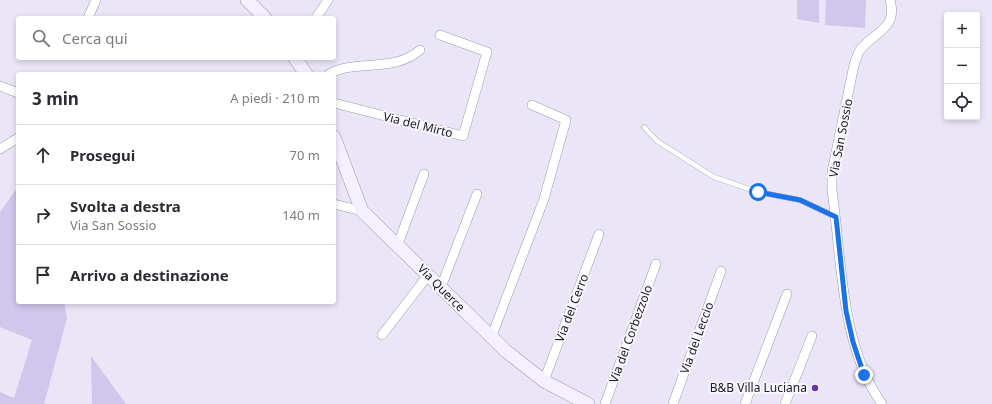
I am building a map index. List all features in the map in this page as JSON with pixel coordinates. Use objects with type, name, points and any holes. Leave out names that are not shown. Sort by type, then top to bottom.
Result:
[{"type":"street","points":[[89,16],[96,0]]},
{"type":"street","points":[[316,13],[328,0]]},
{"type":"street","name":"Via San Sossio","points":[[882,404],[864,375],[853,342],[846,311],[832,190],[832,172],[854,65],[859,51],[890,23],[893,11],[890,0]]},
{"type":"street","points":[[252,2],[263,16]]},
{"type":"street","name":"Via del Mirto","points":[[336,104],[463,136],[487,52],[440,36]]},
{"type":"street","points":[[332,72],[338,68],[350,68],[400,61],[413,56],[420,50]]},
{"type":"street","points":[[297,60],[305,72]]},
{"type":"street","points":[[0,86],[16,92]]},
{"type":"street","points":[[491,338],[544,199],[566,120],[532,105]]},
{"type":"street","points":[[0,148],[16,139]]},
{"type":"street","name":"Via Querce","points":[[336,142],[362,211],[398,244],[491,338],[544,381],[588,404]]},
{"type":"street","points":[[398,244],[424,174]]},
{"type":"street","points":[[441,287],[477,194]]},
{"type":"street","points":[[336,204],[362,211]]},
{"type":"street","name":"Via del Cerro","points":[[544,381],[599,234]]},
{"type":"street","name":"Via del Corbezzolo","points":[[606,404],[656,264]]},
{"type":"street","name":"Via del Leccio","points":[[673,404],[721,271]]},
{"type":"street","points":[[382,335],[428,274]]},
{"type":"street","points":[[745,404],[787,294]]},
{"type":"street","points":[[785,404],[812,336]]},
{"type":"lane","points":[[644,127],[657,142],[714,177],[758,192],[800,200],[836,217]]},
{"type":"shaded area","points":[[797,0],[819,0],[819,23],[797,19]]},
{"type":"shaded area","points":[[826,0],[866,0],[865,28],[825,25]]},
{"type":"shaded area","points":[[16,190],[16,304],[64,304],[67,318],[44,404],[0,404],[0,392],[14,398],[32,340],[0,327],[0,212]]},
{"type":"shaded area","points":[[91,356],[126,404],[92,404]]},
{"type":"place","name":"B&B Villa Luciana","points":[[815,388]]},
{"type":"route","points":[[758,192],[782,195],[800,200],[822,212],[836,217],[846,311],[853,342],[864,375]]}]
